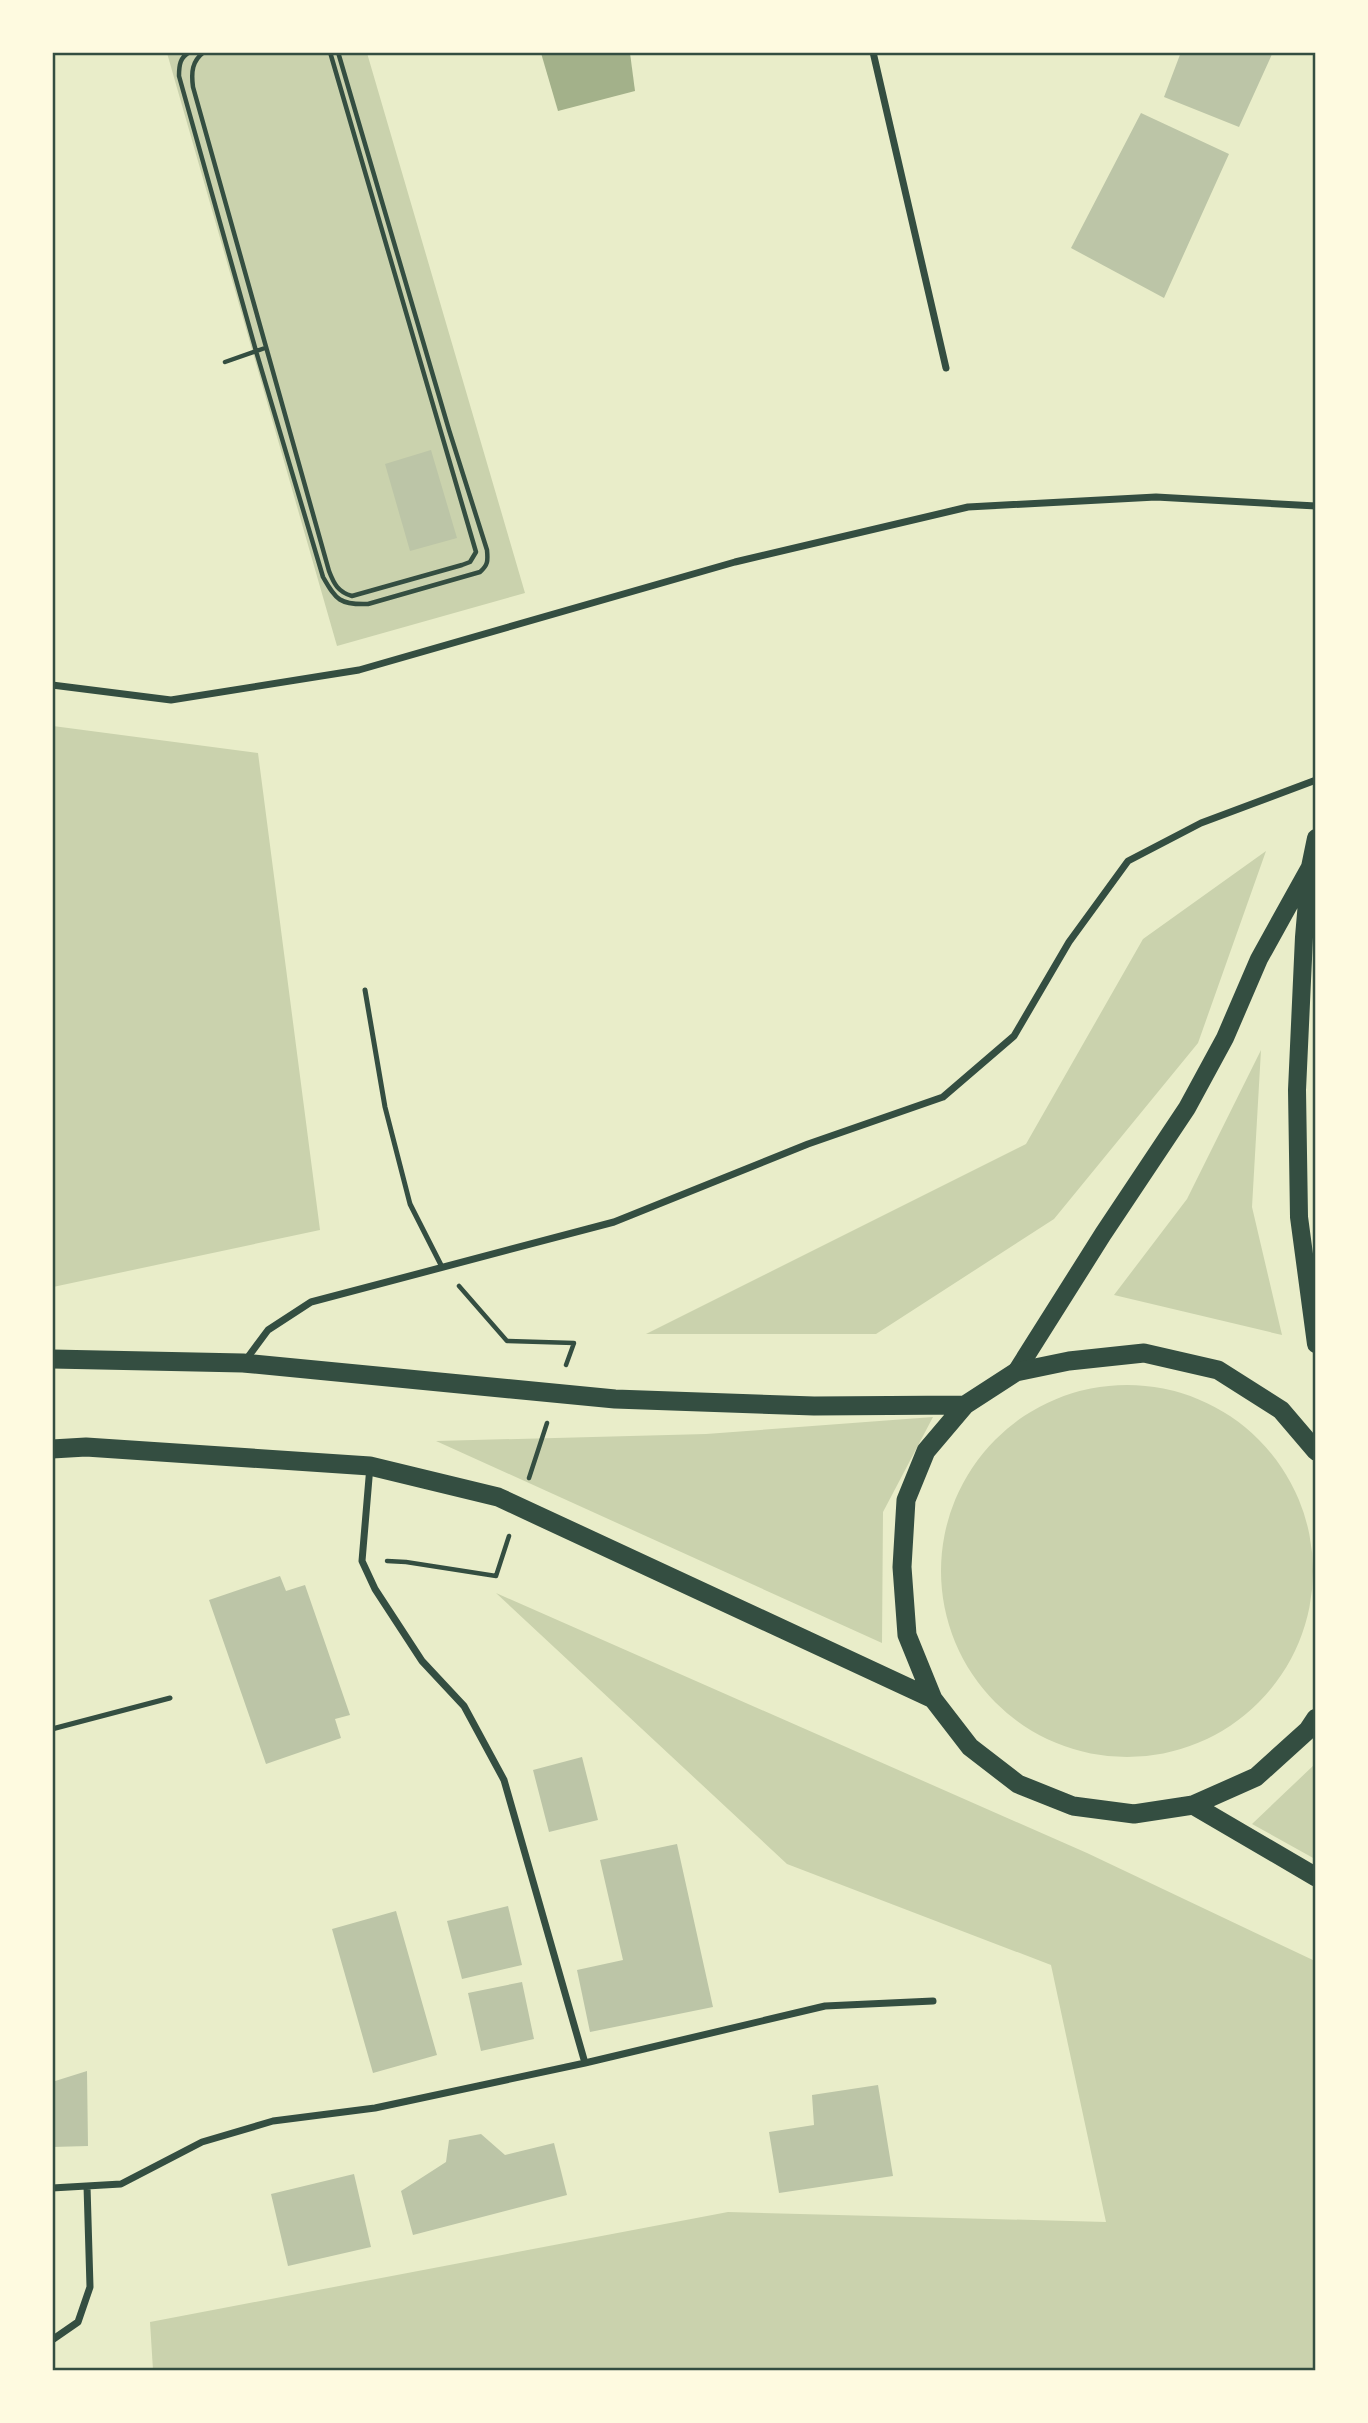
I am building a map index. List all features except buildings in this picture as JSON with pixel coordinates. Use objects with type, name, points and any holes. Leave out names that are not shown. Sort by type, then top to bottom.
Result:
[{"type":"highway","points":[[1315,1451],[1281,1410],[1218,1370],[1144,1353],[1069,1361],[1016,1372],[965,1405],[926,1451],[906,1500],[902,1567],[907,1635],[933,1699],[970,1747],[1018,1784],[1073,1806],[1133,1814],[1193,1805],[1256,1777],[1308,1730],[1315,1718]]},
{"type":"highway","points":[[52,1359],[243,1363],[615,1399],[814,1406],[965,1405]]},
{"type":"highway","points":[[52,1449],[86,1447],[370,1466],[498,1497],[933,1699]]},
{"type":"highway","points":[[1193,1805],[1315,1877]]},
{"type":"main road","points":[[1315,838],[1304,937],[1297,1090],[1300,1217],[1315,1344]]},
{"type":"main road","points":[[1016,1372],[1187,1108],[1225,1038],[1259,959],[1310,867]]},
{"type":"street","points":[[873,52],[946,368]]},
{"type":"street","points":[[52,685],[171,701],[359,670],[735,562],[968,507],[1156,497],[1315,506]]},
{"type":"street","points":[[243,1363],[268,1330],[310,1302],[614,1222],[808,1144],[943,1097],[1014,1036],[1069,942],[1128,861],[1201,823],[1315,780]]},
{"type":"street","points":[[370,1466],[362,1561],[375,1589],[422,1661],[464,1706],[504,1780],[585,2063]]},
{"type":"street","points":[[52,2188],[121,2184],[202,2142],[273,2121],[375,2108],[585,2063],[825,2006],[933,2001]]},
{"type":"street","points":[[52,2340],[78,2322],[90,2287],[87,2186]]},
{"type":"lane","points":[[365,990],[385,1107],[410,1204],[442,1267]]},
{"type":"lane","points":[[52,1729],[170,1698]]},
{"type":"path","points":[[190,52],[184,55],[179,65],[179,76],[256,351],[323,577],[334,595],[342,602],[353,605],[368,604],[480,572],[487,566],[487,550],[408,294],[338,52]]},
{"type":"path","points":[[204,52],[196,58],[191,75],[192,87],[334,585],[344,594],[352,596],[470,562],[476,552],[330,52]]},
{"type":"path","points":[[225,362],[265,348]]},
{"type":"path","points":[[442,1267],[507,1341],[574,1343],[565,1369]]},
{"type":"path","points":[[526,1486],[548,1421]]},
{"type":"path","points":[[406,1562],[496,1576],[513,1525]]},
{"type":"shaded area","points":[[167,53],[367,53],[525,593],[337,646]]},
{"type":"shaded area","points":[[541,53],[630,53],[635,91],[558,111]]},
{"type":"shaded area","points":[[53,726],[258,753],[320,1230],[53,1287]]},
{"type":"shaded area","points":[[1266,851],[1198,1043],[1054,1219],[876,1334],[646,1334],[1026,1144],[1143,939]]},
{"type":"shaded area","points":[[1261,1050],[1252,1207],[1282,1335],[1114,1295],[1187,1199]]},
{"type":"shaded area","points":[[1127,1385],[1163,1389],[1198,1400],[1230,1417],[1258,1440],[1281,1468],[1298,1500],[1309,1535],[1313,1571],[1309,1607],[1298,1642],[1281,1674],[1258,1702],[1230,1725],[1198,1742],[1163,1753],[1127,1757],[1091,1753],[1056,1742],[1024,1725],[996,1702],[973,1674],[956,1642],[945,1607],[941,1571],[945,1535],[956,1500],[973,1468],[996,1440],[1024,1417],[1056,1400],[1091,1389]]},
{"type":"shaded area","points":[[933,1417],[883,1512],[882,1643],[436,1441],[706,1434]]},
{"type":"shaded area","points":[[496,1593],[1087,1853],[1315,1961],[1315,2370],[153,2370],[150,2322],[728,2212],[1106,2222],[1051,1965],[787,1864]]},
{"type":"shaded area","points":[[1315,1764],[1315,1859],[1252,1824]]}]
